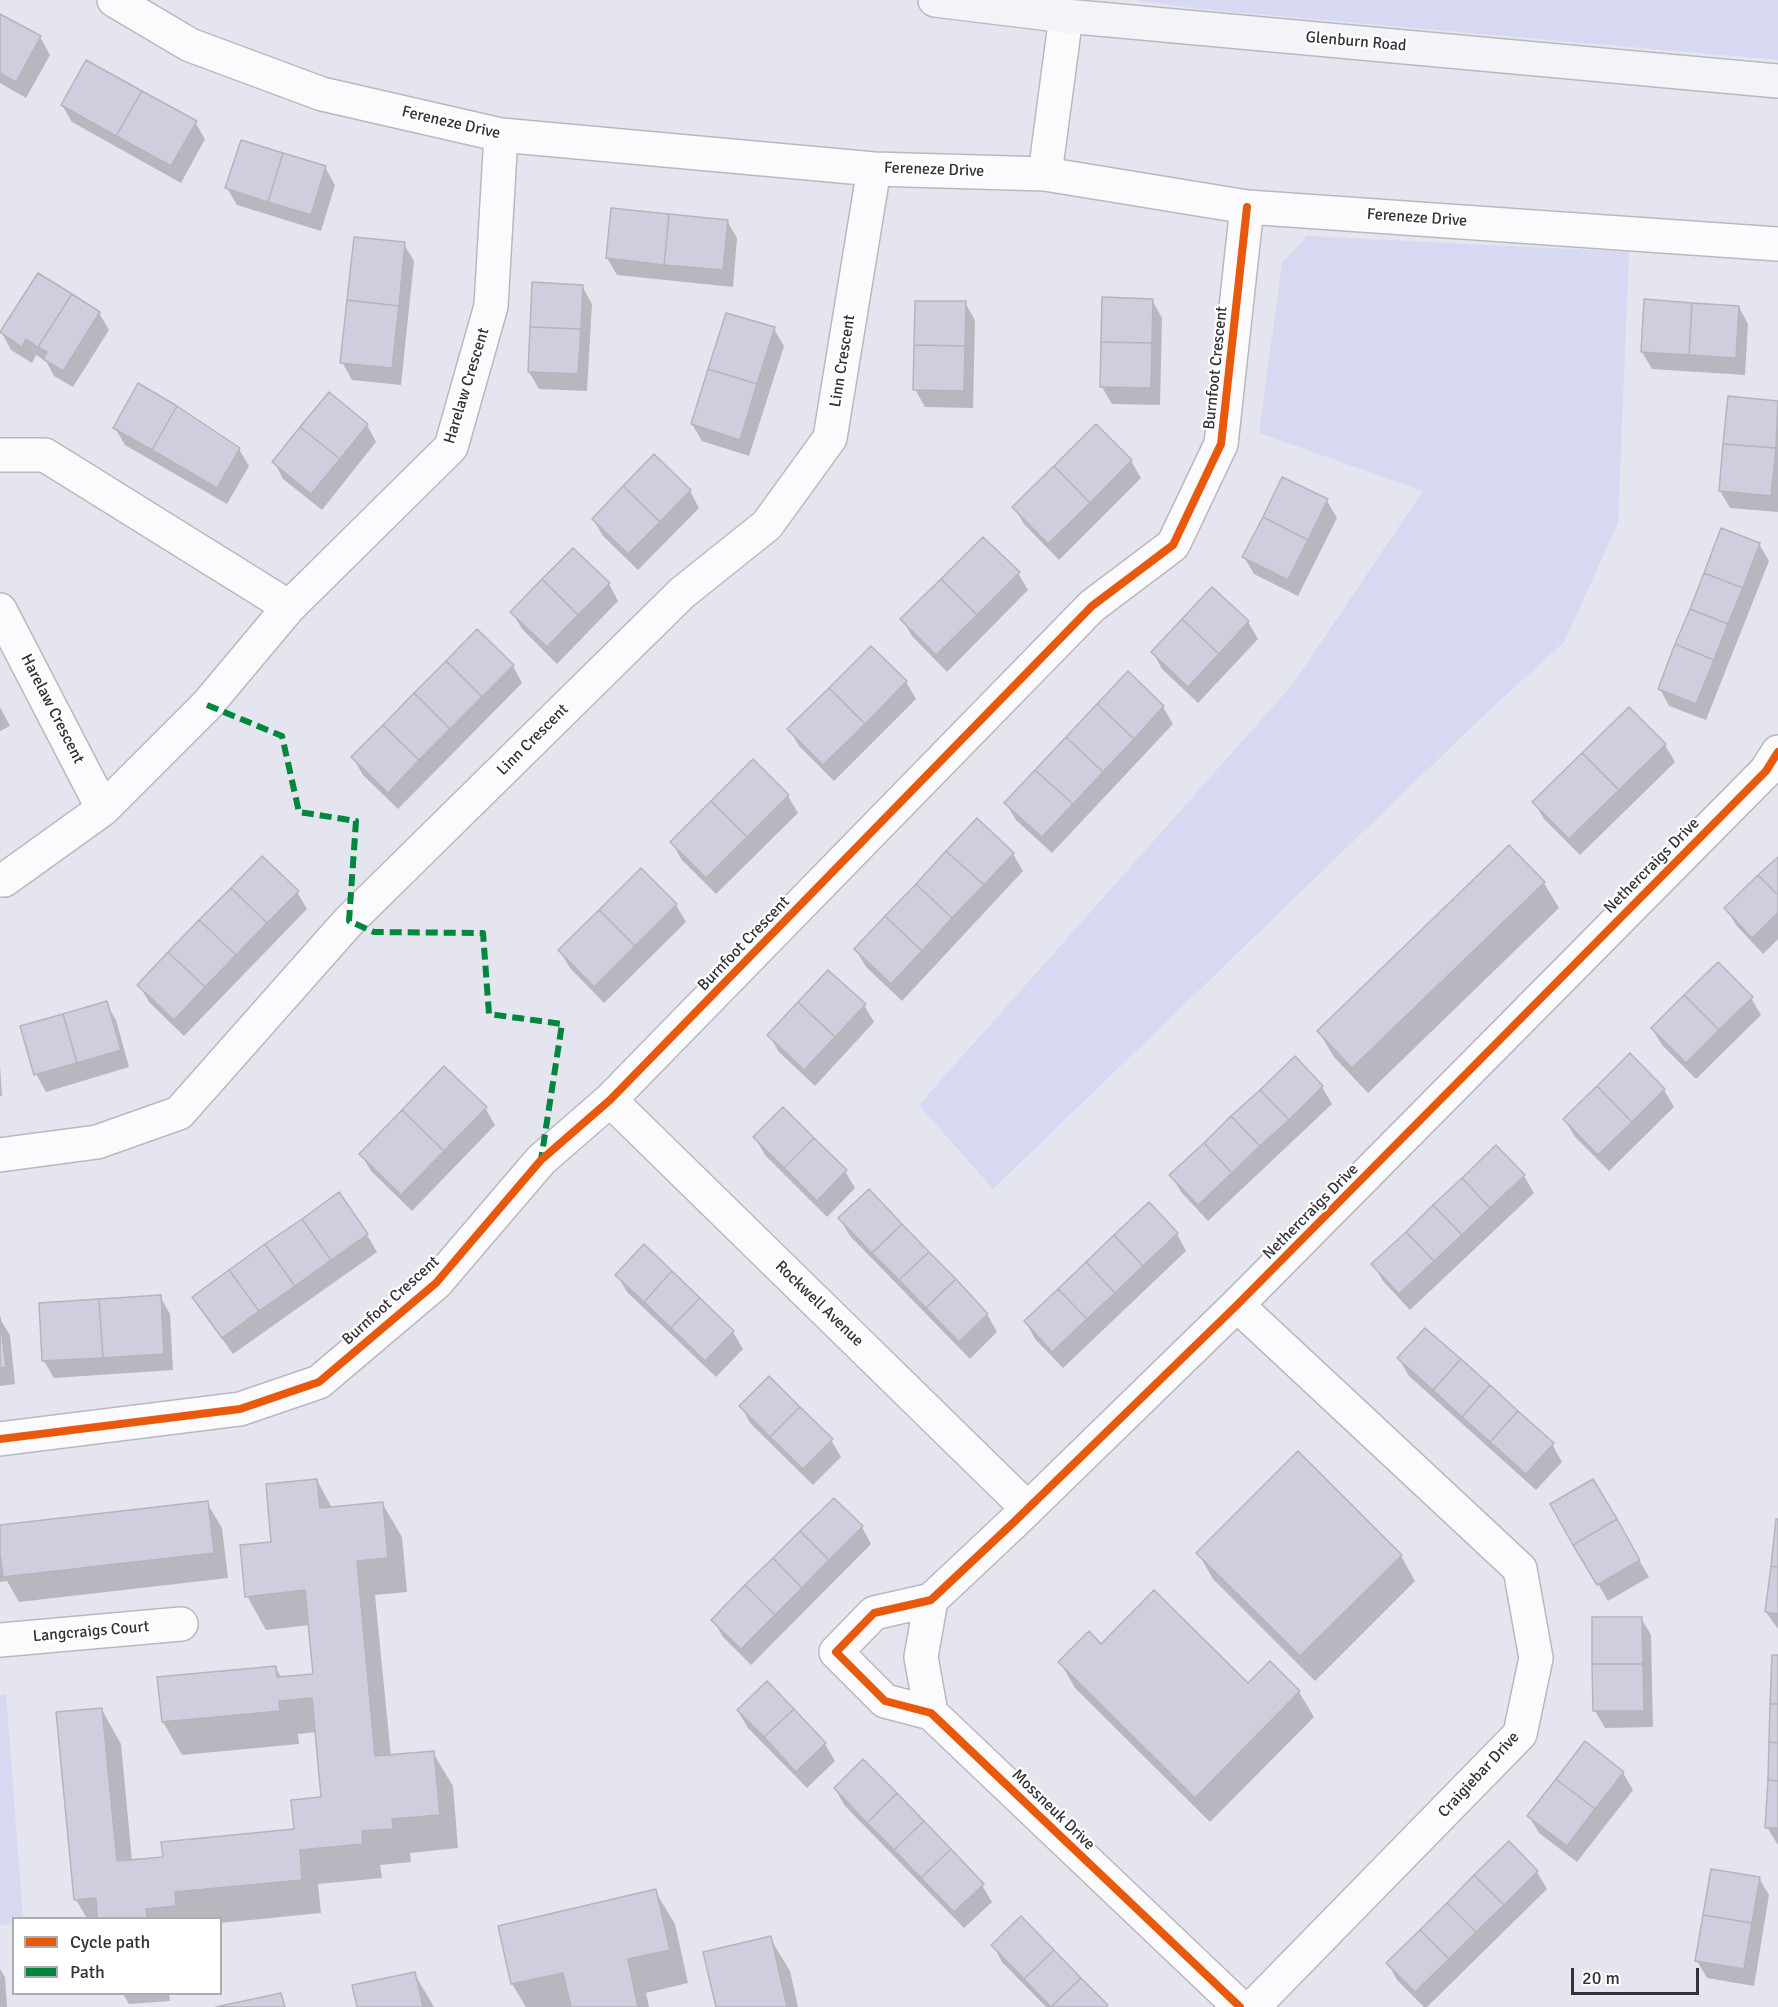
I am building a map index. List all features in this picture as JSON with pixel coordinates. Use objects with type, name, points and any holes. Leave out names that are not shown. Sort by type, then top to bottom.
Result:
[{"type":"street","name":"Fereneze Drive","points":[[114,0],[190,45],[322,94],[501,135],[874,169],[1045,174],[1247,207],[1778,243]]},
{"type":"street","name":"Glenburn Road","points":[[934,0],[1066,16],[1778,81]]},
{"type":"street","points":[[1045,174],[1066,16]]},
{"type":"street","name":"Harelaw Crescent","points":[[0,880],[4,880],[104,809],[207,705],[289,607],[451,447],[491,306],[501,135]]},
{"type":"street","name":"Linn Crescent","points":[[0,1155],[97,1142],[179,1113],[349,921],[682,593],[767,525],[830,438],[874,169]]},
{"type":"street","name":"Burnfoot Crescent","points":[[0,1439],[240,1409],[319,1382],[435,1283],[541,1160],[610,1100],[1092,606],[1173,545],[1221,444],[1247,207]]},
{"type":"street","points":[[0,455],[45,455],[289,607]]},
{"type":"street","name":"Harelaw Crescent","points":[[0,610],[104,809]]},
{"type":"street","name":"Nethercraigs Drive","points":[[931,1600],[1238,1305],[1766,771],[1778,752]]},
{"type":"street","name":"Rockwell Avenue","points":[[610,1100],[1027,1508]]},
{"type":"street","name":"Craigiebar Drive","points":[[1238,1305],[1520,1569],[1536,1658],[1520,1734],[1253,2007]]},
{"type":"street","points":[[931,1600],[921,1657],[931,1713]]},
{"type":"street","name":"Mossneuk Drive","points":[[931,1600],[874,1613],[836,1652],[885,1701],[931,1713],[1240,2007]]},
{"type":"street","name":"Langcraigs Court","points":[[0,1640],[181,1624]]},
{"type":"shaded area","points":[[1135,0],[1778,0],[1778,60],[1199,9]]},
{"type":"shaded area","points":[[1307,236],[1629,252],[1618,523],[1564,642],[1483,716],[993,1189],[919,1105],[1293,684],[1423,491],[1259,433],[1282,263]]},
{"type":"shaded area","points":[[6,1694],[23,1917],[12,1917],[12,1924],[0,1925],[0,1695]]},
{"type":"building","points":[[0,14],[41,36],[16,82],[0,73]]},
{"type":"building","points":[[86,60],[142,91],[116,136],[61,105]]},
{"type":"building","points":[[142,91],[197,121],[171,166],[116,136]]},
{"type":"building","points":[[241,140],[283,153],[268,202],[225,188]]},
{"type":"building","points":[[283,153],[326,166],[311,215],[268,202]]},
{"type":"building","points":[[611,208],[669,214],[664,265],[606,258]]},
{"type":"building","points":[[669,214],[728,220],[723,270],[664,265]]},
{"type":"building","points":[[354,237],[405,242],[399,306],[347,300]]},
{"type":"building","points":[[38,273],[72,294],[38,347],[26,339],[22,347],[0,332]]},
{"type":"building","points":[[532,282],[583,285],[581,329],[530,327]]},
{"type":"building","points":[[72,294],[100,312],[63,371],[43,359],[47,352],[38,347]]},
{"type":"building","points":[[1102,297],[1153,299],[1152,343],[1101,342]]},
{"type":"building","points":[[1644,299],[1692,303],[1689,355],[1641,352]]},
{"type":"building","points":[[347,300],[399,306],[392,368],[340,363]]},
{"type":"building","points":[[915,301],[966,301],[965,346],[914,345]]},
{"type":"building","points":[[1692,303],[1739,306],[1736,358],[1689,355]]},
{"type":"building","points":[[726,313],[775,327],[757,384],[708,369]]},
{"type":"building","points":[[530,327],[581,329],[578,374],[528,372]]},
{"type":"building","points":[[1101,342],[1152,343],[1151,388],[1100,387]]},
{"type":"building","points":[[914,345],[965,346],[964,391],[913,390]]},
{"type":"building","points":[[708,369],[757,384],[740,440],[691,424]]},
{"type":"building","points":[[138,383],[177,406],[152,450],[113,428]]},
{"type":"building","points":[[329,392],[368,424],[340,459],[300,427]]},
{"type":"building","points":[[1728,396],[1778,401],[1776,448],[1723,444]]},
{"type":"building","points":[[177,406],[240,448],[217,488],[152,450]]},
{"type":"building","points":[[1096,424],[1132,460],[1090,503],[1054,466]]},
{"type":"building","points":[[300,427],[340,459],[311,494],[272,462]]},
{"type":"building","points":[[1723,444],[1776,448],[1771,496],[1719,491]]},
{"type":"building","points":[[654,454],[691,490],[660,522],[623,486]]},
{"type":"building","points":[[1054,466],[1090,503],[1048,544],[1012,507]]},
{"type":"building","points":[[1282,477],[1328,499],[1308,540],[1263,517]]},
{"type":"building","points":[[623,486],[660,522],[628,554],[592,519]]},
{"type":"building","points":[[1263,517],[1308,540],[1288,580],[1242,557]]},
{"type":"building","points":[[1721,528],[1760,543],[1743,588],[1704,573]]},
{"type":"building","points":[[983,537],[1020,572],[977,615],[941,579]]},
{"type":"building","points":[[573,548],[610,583],[578,615],[542,579]]},
{"type":"building","points":[[1704,573],[1743,588],[1728,624],[1690,609]]},
{"type":"building","points":[[542,579],[578,615],[547,647],[510,612]]},
{"type":"building","points":[[941,579],[977,615],[936,655],[900,619]]},
{"type":"building","points":[[1212,587],[1249,621],[1219,654],[1182,619]]},
{"type":"building","points":[[1690,609],[1728,624],[1714,660],[1675,644]]},
{"type":"building","points":[[1182,619],[1219,654],[1188,687],[1151,652]]},
{"type":"building","points":[[477,629],[514,665],[482,697],[446,661]]},
{"type":"building","points":[[1675,644],[1714,660],[1696,704],[1658,689]]},
{"type":"building","points":[[871,646],[907,681],[865,724],[829,688]]},
{"type":"building","points":[[446,661],[482,697],[450,729],[414,693]]},
{"type":"building","points":[[1128,671],[1164,706],[1134,739],[1097,704]]},
{"type":"building","points":[[829,688],[865,724],[823,765],[787,729]]},
{"type":"building","points":[[414,693],[450,729],[419,760],[383,725]]},
{"type":"building","points":[[1097,704],[1134,739],[1103,772],[1066,737]]},
{"type":"building","points":[[1629,707],[1666,744],[1619,790],[1582,753]]},
{"type":"building","points":[[383,725],[419,760],[388,793],[351,757]]},
{"type":"building","points":[[1066,737],[1103,772],[1073,804],[1035,770]]},
{"type":"building","points":[[1582,753],[1619,790],[1569,839],[1532,802]]},
{"type":"building","points":[[753,759],[789,795],[747,837],[711,801]]},
{"type":"building","points":[[1035,770],[1073,804],[1042,837],[1004,803]]},
{"type":"building","points":[[711,801],[747,837],[706,878],[670,842]]},
{"type":"building","points":[[977,818],[1014,853],[984,885],[946,851]]},
{"type":"building","points":[[1509,845],[1545,882],[1352,1068],[1317,1031]]},
{"type":"building","points":[[946,851],[984,885],[952,918],[916,884]]},
{"type":"building","points":[[262,856],[299,891],[267,923],[231,888]]},
{"type":"building","points":[[1778,857],[1778,895],[1758,875]]},
{"type":"building","points":[[641,868],[677,904],[635,946],[599,910]]},
{"type":"building","points":[[1758,875],[1778,895],[1778,913],[1752,938],[1724,908]]},
{"type":"building","points":[[916,884],[952,918],[922,951],[885,916]]},
{"type":"building","points":[[231,888],[267,923],[236,955],[199,920]]},
{"type":"building","points":[[599,910],[635,946],[594,987],[558,950]]},
{"type":"building","points":[[885,916],[922,951],[891,984],[854,949]]},
{"type":"building","points":[[199,920],[236,955],[205,987],[168,952]]},
{"type":"building","points":[[168,952],[205,987],[174,1020],[137,985]]},
{"type":"building","points":[[1718,962],[1753,997],[1719,1030],[1684,995]]},
{"type":"building","points":[[828,970],[866,1004],[835,1037],[798,1002]]},
{"type":"building","points":[[1684,995],[1719,1030],[1686,1063],[1651,1028]]},
{"type":"building","points":[[107,1001],[121,1050],[77,1063],[63,1014]]},
{"type":"building","points":[[798,1002],[835,1037],[804,1070],[767,1035]]},
{"type":"building","points":[[63,1014],[77,1063],[34,1075],[20,1026]]},
{"type":"building","points":[[1630,1053],[1665,1089],[1632,1122],[1597,1086]]},
{"type":"building","points":[[1295,1056],[1323,1086],[1289,1120],[1260,1090]]},
{"type":"building","points":[[444,1066],[487,1107],[444,1151],[402,1110]]},
{"type":"building","points":[[1597,1086],[1632,1122],[1598,1155],[1563,1119]]},
{"type":"building","points":[[1260,1090],[1289,1120],[1260,1146],[1231,1116]]},
{"type":"building","points":[[783,1107],[814,1138],[784,1168],[753,1137]]},
{"type":"building","points":[[402,1110],[444,1151],[401,1195],[359,1154]]},
{"type":"building","points":[[1231,1116],[1260,1146],[1232,1173],[1204,1143]]},
{"type":"building","points":[[814,1138],[847,1170],[817,1201],[784,1168]]},
{"type":"building","points":[[1204,1143],[1232,1173],[1198,1205],[1169,1175]]},
{"type":"building","points":[[1496,1145],[1525,1175],[1490,1208],[1462,1178]]},
{"type":"building","points":[[1462,1178],[1490,1208],[1462,1235],[1433,1205]]},
{"type":"building","points":[[869,1189],[902,1224],[872,1253],[838,1218]]},
{"type":"building","points":[[339,1192],[368,1234],[331,1260],[302,1219]]},
{"type":"building","points":[[1149,1202],[1178,1233],[1143,1266],[1114,1235]]},
{"type":"building","points":[[1433,1205],[1462,1235],[1434,1261],[1406,1232]]},
{"type":"building","points":[[302,1219],[331,1260],[295,1286],[265,1244]]},
{"type":"building","points":[[902,1224],[929,1252],[899,1280],[872,1253]]},
{"type":"building","points":[[1406,1232],[1434,1261],[1399,1294],[1371,1264]]},
{"type":"building","points":[[1114,1235],[1143,1266],[1115,1293],[1086,1262]]},
{"type":"building","points":[[265,1244],[295,1286],[259,1311],[229,1270]]},
{"type":"building","points":[[644,1244],[672,1271],[644,1302],[615,1275]]},
{"type":"building","points":[[929,1252],[956,1279],[926,1308],[899,1280]]},
{"type":"building","points":[[1086,1262],[1115,1293],[1087,1319],[1058,1289]]},
{"type":"building","points":[[229,1270],[259,1311],[222,1338],[192,1297]]},
{"type":"building","points":[[672,1271],[700,1298],[671,1328],[644,1302]]},
{"type":"building","points":[[956,1279],[988,1314],[959,1342],[926,1308]]},
{"type":"building","points":[[1058,1289],[1087,1319],[1052,1352],[1024,1321]]},
{"type":"building","points":[[161,1295],[164,1354],[103,1358],[99,1299]]},
{"type":"building","points":[[700,1298],[734,1331],[705,1361],[671,1328]]},
{"type":"building","points":[[99,1299],[103,1358],[42,1361],[39,1303]]},
{"type":"building","points":[[0,1317],[6,1367],[0,1368]]},
{"type":"building","points":[[1425,1328],[1461,1359],[1433,1390],[1397,1358]]},
{"type":"building","points":[[1461,1359],[1490,1385],[1462,1417],[1433,1390]]},
{"type":"building","points":[[769,1376],[800,1407],[770,1437],[739,1406]]},
{"type":"building","points":[[1490,1385],[1518,1411],[1490,1442],[1462,1417]]},
{"type":"building","points":[[800,1407],[833,1439],[803,1469],[770,1437]]},
{"type":"building","points":[[1518,1411],[1554,1443],[1526,1474],[1490,1442]]},
{"type":"building","points":[[1298,1451],[1402,1555],[1300,1656],[1196,1553]]},
{"type":"building","points":[[317,1479],[320,1508],[383,1502],[388,1558],[357,1561],[375,1756],[434,1751],[440,1815],[392,1819],[393,1829],[362,1831],[363,1844],[300,1850],[302,1880],[175,1892],[176,1906],[146,1909],[147,1917],[97,1917],[96,1898],[74,1900],[56,1712],[102,1708],[117,1861],[163,1857],[161,1842],[294,1829],[291,1800],[321,1797],[312,1698],[279,1701],[280,1711],[162,1722],[157,1677],[276,1666],[277,1677],[313,1674],[305,1590],[245,1597],[240,1545],[271,1542],[266,1484]]},
{"type":"building","points":[[1593,1479],[1617,1519],[1573,1545],[1550,1504]]},
{"type":"building","points":[[834,1498],[863,1526],[829,1560],[800,1531]]},
{"type":"building","points":[[208,1501],[214,1553],[3,1577],[0,1525]]},
{"type":"building","points":[[1617,1519],[1640,1560],[1597,1585],[1573,1545]]},
{"type":"building","points":[[1776,1519],[1778,1519],[1778,1567],[1771,1566]]},
{"type":"building","points":[[800,1531],[829,1560],[802,1588],[773,1558]]},
{"type":"building","points":[[773,1558],[802,1588],[775,1615],[745,1585]]},
{"type":"building","points":[[1771,1566],[1778,1567],[1778,1614],[1765,1612]]},
{"type":"building","points":[[745,1585],[775,1615],[741,1649],[711,1620]]},
{"type":"building","points":[[1154,1590],[1248,1683],[1270,1661],[1300,1691],[1195,1798],[1058,1662],[1089,1631],[1101,1644]]},
{"type":"building","points":[[1592,1617],[1642,1617],[1643,1664],[1592,1664]]},
{"type":"building","points":[[1772,1655],[1778,1655],[1778,1704],[1770,1704]]},
{"type":"building","points":[[1592,1664],[1643,1664],[1644,1711],[1593,1711]]},
{"type":"building","points":[[767,1681],[794,1709],[764,1737],[737,1710]]},
{"type":"building","points":[[1770,1704],[1778,1704],[1778,1743],[1769,1742]]},
{"type":"building","points":[[794,1709],[826,1743],[796,1772],[764,1737]]},
{"type":"building","points":[[1585,1741],[1624,1772],[1595,1809],[1556,1779]]},
{"type":"building","points":[[1769,1742],[1778,1743],[1778,1781],[1768,1780]]},
{"type":"building","points":[[863,1759],[897,1793],[867,1823],[834,1788]]},
{"type":"building","points":[[1556,1779],[1595,1809],[1567,1846],[1527,1816]]},
{"type":"building","points":[[1768,1780],[1778,1781],[1778,1828],[1765,1828]]},
{"type":"building","points":[[897,1793],[924,1821],[894,1850],[867,1823]]},
{"type":"building","points":[[924,1821],[951,1849],[921,1878],[894,1850]]},
{"type":"building","points":[[1509,1841],[1538,1871],[1504,1905],[1474,1875]]},
{"type":"building","points":[[951,1849],[984,1884],[954,1912],[921,1878]]},
{"type":"building","points":[[1711,1869],[1760,1877],[1752,1923],[1703,1915]]},
{"type":"building","points":[[1474,1875],[1504,1905],[1476,1932],[1447,1903]]},
{"type":"building","points":[[656,1889],[670,1950],[628,1959],[638,2007],[571,2007],[563,1973],[511,1984],[498,1926]]},
{"type":"building","points":[[1447,1903],[1476,1932],[1449,1959],[1420,1930]]},
{"type":"building","points":[[1703,1915],[1752,1923],[1744,1969],[1695,1961]]},
{"type":"building","points":[[1021,1916],[1054,1950],[1024,1979],[991,1945]]},
{"type":"building","points":[[1420,1930],[1449,1959],[1415,1992],[1386,1963]]},
{"type":"building","points":[[771,1936],[787,2007],[716,2007],[703,1952]]},
{"type":"building","points":[[1054,1950],[1081,1978],[1051,2007],[1024,1979]]},
{"type":"building","points":[[415,1972],[423,2007],[357,2007],[352,1985]]},
{"type":"building","points":[[1081,1978],[1108,2005],[1106,2007],[1051,2007]]},
{"type":"building","points":[[281,1993],[285,2007],[216,2007]]},
{"type":"marked path","points":[[207,705],[282,736],[299,812],[356,821],[349,921],[374,932],[483,933],[489,1014],[562,1024],[541,1160]]},
{"type":"cycle path","points":[[0,1439],[240,1409],[319,1382],[436,1283],[541,1160],[610,1100],[1092,606],[1173,545],[1221,444],[1247,207]]},
{"type":"cycle path","points":[[1240,2007],[931,1713],[885,1701],[836,1652],[874,1613],[931,1600],[1014,1522],[1237,1305],[1766,771],[1778,752]]}]
